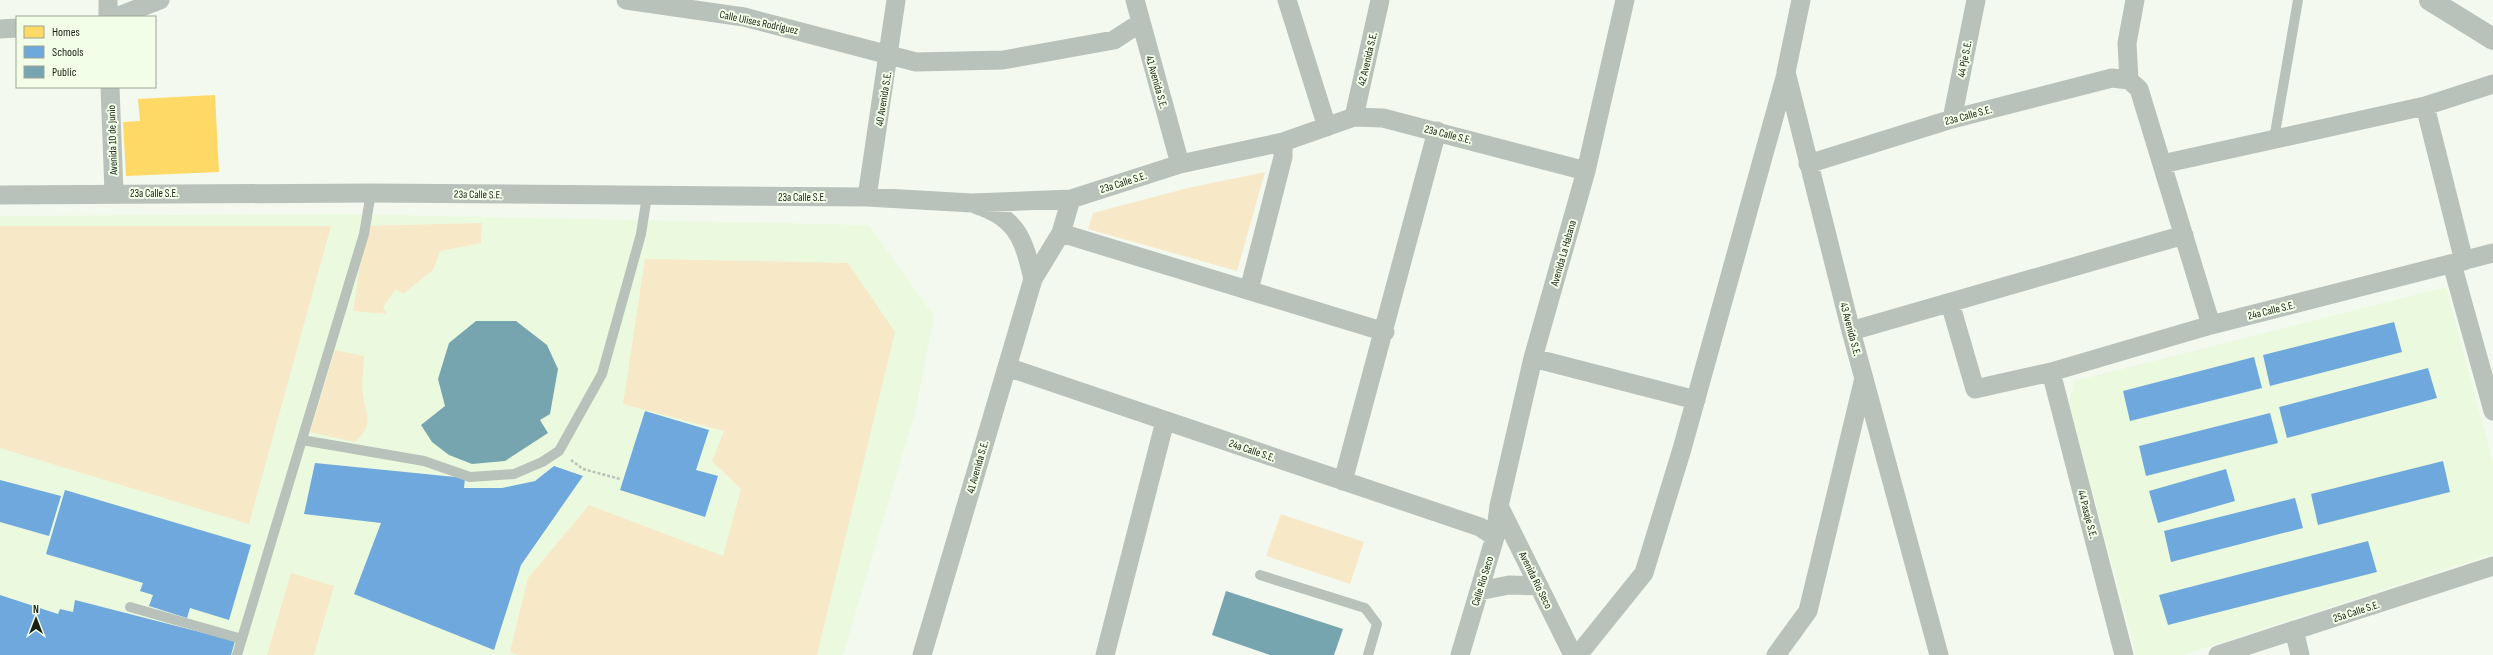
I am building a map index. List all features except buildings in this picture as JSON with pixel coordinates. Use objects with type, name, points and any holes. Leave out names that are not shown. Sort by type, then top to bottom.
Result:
[{"type":"street","points":[[108,0],[108,16]]},
{"type":"street","points":[[119,16],[160,0]]},
{"type":"street","name":"Calle Ulises Rodríguez","points":[[626,0],[743,8],[916,62],[1004,60],[1114,40],[1140,23]]},
{"type":"street","name":"40 Avenida S.E.","points":[[868,197],[890,53],[896,0]]},
{"type":"street","name":"41 Avenida S.E.","points":[[1135,0],[1140,23],[1180,164]]},
{"type":"street","points":[[1287,0],[1327,127]]},
{"type":"street","name":"42 Avenida S.E.","points":[[1354,117],[1380,0]]},
{"type":"street","name":"Avenida La Habana","points":[[1499,506],[1533,358],[1586,171],[1625,0]]},
{"type":"street","name":"43 Avenida S.E.","points":[[1801,0],[1786,72],[1851,331],[1939,655]]},
{"type":"street","name":"44 Pje S.E.","points":[[1952,119],[1976,0]]},
{"type":"street","points":[[2135,0],[2127,43],[2129,80],[2139,89],[2211,325]]},
{"type":"street","points":[[2430,0],[2493,39]]},
{"type":"street","points":[[0,29],[16,28]]},
{"type":"street","points":[[1578,655],[1644,573],[1696,400],[1786,72]]},
{"type":"street","name":"23a Calle S.E.","points":[[1808,164],[1952,119],[2112,78],[2129,80]]},
{"type":"street","points":[[2162,164],[2425,106],[2493,84]]},
{"type":"street","name":"Avenida 10 de Junio","points":[[110,88],[114,193]]},
{"type":"street","points":[[2425,106],[2458,263],[2493,411]]},
{"type":"street","name":"23a Calle S.E.","points":[[0,195],[114,193],[371,193],[868,197],[972,203],[1071,199],[1180,164],[1283,142],[1354,117],[1382,118],[1437,131],[1586,171]]},
{"type":"street","points":[[1343,481],[1385,332],[1437,131]]},
{"type":"street","points":[[1248,290],[1283,157],[1283,142]]},
{"type":"street","name":"41 Avenida S.E.","points":[[922,655],[1033,279],[1061,233],[1071,199]]},
{"type":"street","points":[[972,203],[994,210],[1012,224],[1024,243],[1033,279]]},
{"type":"street","points":[[1061,233],[1385,332]]},
{"type":"street","points":[[1851,331],[2184,236]]},
{"type":"street","name":"24a Calle S.E.","points":[[1950,303],[1975,389],[2051,372],[2211,325],[2493,253]]},
{"type":"street","points":[[1533,358],[1696,400]]},
{"type":"street","name":"24a Calle S.E.","points":[[1007,367],[1480,527],[1495,537]]},
{"type":"street","name":"44 Pasaje S.E.","points":[[2051,372],[2124,655]]},
{"type":"street","points":[[1776,655],[1808,611],[1864,376]]},
{"type":"street","points":[[1105,655],[1165,421]]},
{"type":"street","name":"Calle Río Seco","points":[[1460,655],[1495,537],[1499,506]]},
{"type":"street","name":"Avenida Río Seco","points":[[1499,506],[1573,655]]},
{"type":"street","name":"25a Calle S.E.","points":[[2218,655],[2493,566]]},
{"type":"street","points":[[1479,591],[1509,585],[1539,586]]},
{"type":"street","points":[[2294,630],[2300,655]]},
{"type":"lane","points":[[2274,139],[2298,0]]},
{"type":"lane","points":[[237,655],[364,234],[371,193]]},
{"type":"lane","points":[[302,440],[424,461],[470,477],[514,474],[542,462],[559,451],[602,374],[641,234],[647,196]]},
{"type":"lane","points":[[1260,575],[1365,608],[1376,624],[1368,655]]},
{"type":"lane","points":[[130,607],[242,639]]},
{"type":"path","points":[[559,451],[583,469],[620,480]]},
{"type":"shaded area","points":[[1265,172],[1237,271],[1088,229],[1093,213],[1188,188]]},
{"type":"shaded area","points":[[340,214],[869,225],[934,316],[915,413],[843,655],[0,655],[0,216]]},
{"type":"shaded area","points":[[482,223],[481,243],[440,251],[433,270],[403,294],[396,289],[383,307],[387,314],[353,311],[366,226]]},
{"type":"shaded area","points":[[0,226],[331,226],[249,524],[0,448]]},
{"type":"shaded area","points":[[645,259],[848,263],[895,332],[817,655],[519,655],[510,652],[528,578],[589,505],[723,556],[741,489],[712,461],[724,431],[623,404]]},
{"type":"shaded area","points":[[2446,287],[2493,462],[2493,554],[2183,655],[2136,655],[2069,403],[2074,381]]},
{"type":"shaded area","points":[[335,350],[364,356],[362,389],[368,420],[365,430],[355,442],[310,432]]},
{"type":"shaded area","points":[[1281,514],[1364,542],[1350,584],[1266,556]]},
{"type":"shaded area","points":[[291,573],[334,586],[314,655],[267,655]]}]
